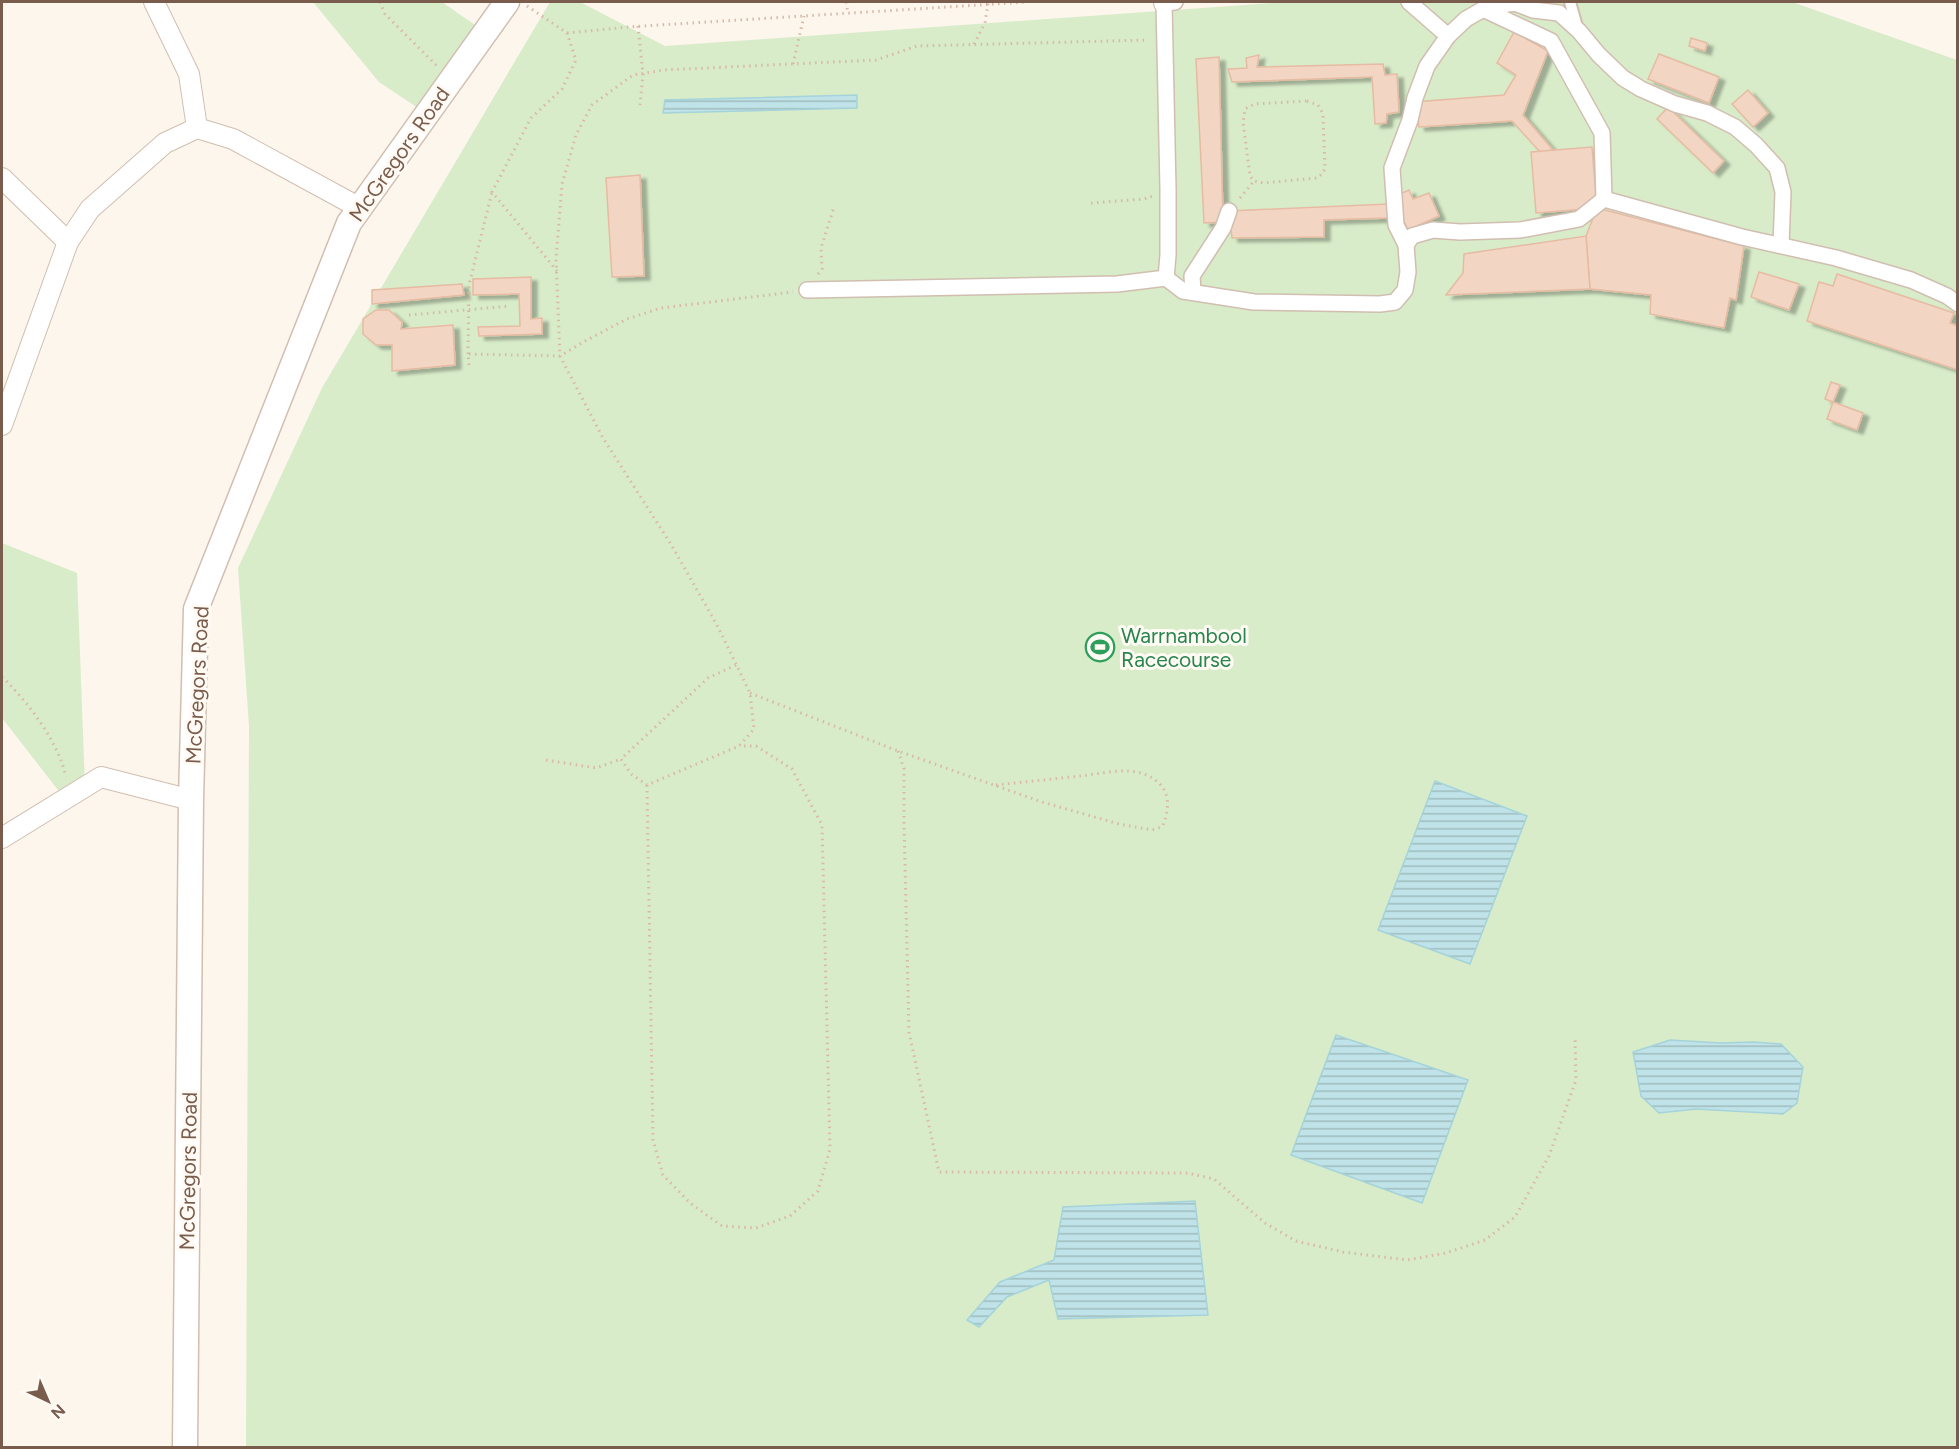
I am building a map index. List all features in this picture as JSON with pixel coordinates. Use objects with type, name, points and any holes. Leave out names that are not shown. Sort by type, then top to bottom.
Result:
[{"type":"street","points":[[154,2],[189,74],[197,128]]},
{"type":"street","name":"McGregors Road","points":[[185,1448],[191,800],[196,609],[349,223],[507,2]]},
{"type":"street","points":[[1166,278],[1168,189],[1165,40],[1168,2]]},
{"type":"street","points":[[1409,2],[1448,36]]},
{"type":"street","points":[[807,290],[1117,284],[1166,278],[1183,291],[1254,302],[1380,304],[1395,302],[1405,290],[1408,272],[1406,245],[1396,225],[1392,168],[1427,66],[1448,36],[1466,19],[1483,9],[1515,3],[1533,10],[1559,13],[1623,78],[1675,104],[1707,113],[1735,127],[1756,145],[1777,168],[1781,184],[1783,210],[1781,245]]},
{"type":"street","points":[[1483,9],[1551,41],[1602,133],[1604,199]]},
{"type":"street","points":[[2,425],[68,242],[90,208],[165,143],[197,128],[233,139],[360,208]]},
{"type":"street","points":[[2,178],[68,242]]},
{"type":"street","points":[[1406,245],[1412,236],[1432,230],[1460,232],[1520,230],[1579,219],[1604,199]]},
{"type":"street","points":[[1604,199],[1836,258],[1911,280],[1947,296],[1958,304]]},
{"type":"street","points":[[1193,292],[1192,276],[1223,228],[1229,211]]},
{"type":"street","points":[[2,838],[101,777],[191,800]]},
{"type":"lane","points":[[1533,10],[1553,2]]},
{"type":"lane","points":[[1570,2],[1579,31]]},
{"type":"path","points":[[380,2],[385,14],[451,80]]},
{"type":"path","points":[[469,365],[469,285],[492,192],[531,118],[562,89],[576,60],[567,33],[520,2]]},
{"type":"path","points":[[846,2],[848,13]]},
{"type":"path","points":[[567,33],[638,26],[1027,2]]},
{"type":"path","points":[[974,44],[985,23],[988,3]]},
{"type":"path","points":[[793,64],[804,16]]},
{"type":"path","points":[[638,26],[643,74],[640,105]]},
{"type":"path","points":[[739,746],[754,729],[750,693],[718,627],[672,546],[603,438],[560,356],[557,272],[562,184],[576,135],[592,105],[633,75],[664,70],[876,60],[917,46],[1165,40]]},
{"type":"path","points":[[1307,100],[1318,105],[1323,114],[1325,169],[1322,174],[1317,178],[1263,183],[1254,181],[1250,176],[1243,122],[1245,109],[1254,104],[1307,100]]},
{"type":"path","points":[[1229,211],[1254,181]]},
{"type":"path","points":[[1091,203],[1144,199],[1168,189]]},
{"type":"path","points":[[492,192],[557,272]]},
{"type":"path","points":[[468,354],[560,356],[627,320],[661,308],[807,290],[822,269],[821,248],[834,207]]},
{"type":"path","points":[[409,315],[510,306]]},
{"type":"path","points":[[546,760],[596,768],[621,759],[708,678],[736,665]]},
{"type":"path","points":[[2,676],[19,694],[56,747],[63,764],[70,796]]},
{"type":"path","points":[[750,693],[898,751],[996,785],[1119,824],[1152,830],[1162,827],[1167,815],[1169,798],[1162,786],[1144,774],[1122,771],[996,785]]},
{"type":"path","points":[[739,746],[756,746],[792,769],[822,825],[830,1149],[818,1191],[790,1216],[756,1228],[722,1226],[690,1203],[663,1175],[653,1140],[647,785],[739,746]]},
{"type":"path","points":[[898,751],[904,769],[909,1032],[939,1172],[1188,1173],[1214,1179],[1265,1223],[1296,1241],[1343,1251],[1407,1260],[1446,1253],[1485,1240],[1515,1217],[1549,1156],[1576,1080],[1575,1039]]},
{"type":"path","points":[[621,759],[631,774],[647,785]]},
{"type":"green space","points":[[313,2],[442,2],[485,32],[427,114],[379,82]]},
{"type":"green space","name":"Warrnambool Racecourse","points":[[550,2],[580,2],[665,46],[1286,2],[1792,2],[1957,60],[1957,1447],[246,1447],[249,726],[238,568],[322,388]]},
{"type":"green space","points":[[2,543],[77,573],[85,787],[65,799],[2,718]]},
{"type":"water","points":[[857,95],[857,108],[663,113],[665,100]]},
{"type":"water","points":[[1435,781],[1527,816],[1470,964],[1378,930]]},
{"type":"water","points":[[1336,1035],[1468,1080],[1422,1203],[1291,1155]]},
{"type":"water","points":[[1670,1040],[1781,1044],[1803,1067],[1797,1103],[1783,1114],[1696,1109],[1659,1113],[1641,1096],[1633,1052]]},
{"type":"water","points":[[1195,1201],[1208,1315],[1058,1319],[1049,1280],[1007,1297],[979,1327],[967,1320],[1000,1282],[1054,1260],[1063,1207]]},
{"type":"building","points":[[1514,32],[1548,51],[1523,115],[1553,150],[1540,152],[1512,121],[1419,127],[1414,102],[1504,95],[1516,75],[1497,63]]},
{"type":"building","points":[[1691,38],[1707,43],[1705,51],[1689,46]]},
{"type":"building","points":[[1659,54],[1719,77],[1709,103],[1648,79]]},
{"type":"building","points":[[1259,55],[1257,67],[1383,64],[1385,75],[1397,74],[1399,112],[1387,114],[1386,123],[1375,124],[1372,77],[1232,82],[1228,69],[1247,68],[1246,58]]},
{"type":"building","points":[[1219,57],[1223,222],[1204,223],[1196,59]]},
{"type":"building","points":[[1748,90],[1768,113],[1753,127],[1732,104]]},
{"type":"building","points":[[1668,107],[1724,161],[1713,173],[1657,119]]},
{"type":"building","points":[[1592,147],[1597,208],[1536,213],[1531,152]]},
{"type":"building","points":[[640,175],[644,276],[612,277],[606,178]]},
{"type":"building","points":[[1409,190],[1413,199],[1429,193],[1439,216],[1408,230],[1393,197]]},
{"type":"building","points":[[1388,204],[1388,218],[1324,220],[1324,237],[1232,238],[1229,211]]},
{"type":"building","points":[[1597,208],[1744,246],[1736,300],[1730,298],[1724,328],[1650,314],[1651,295],[1590,289],[1586,236]]},
{"type":"building","points":[[1586,236],[1590,289],[1446,295],[1463,273],[1464,254]]},
{"type":"building","points":[[1759,272],[1799,284],[1789,310],[1751,297]]},
{"type":"building","points":[[1837,274],[1954,313],[1950,323],[1958,326],[1958,370],[1807,321],[1819,282],[1833,286]]},
{"type":"building","points":[[531,277],[531,319],[542,318],[542,334],[479,336],[478,327],[520,326],[519,294],[473,295],[473,279]]},
{"type":"building","points":[[462,284],[464,295],[372,304],[372,290]]},
{"type":"building","points":[[376,310],[389,310],[402,322],[401,329],[453,325],[455,365],[392,371],[392,345],[376,345],[363,334],[363,319]]},
{"type":"building","points":[[1831,382],[1840,385],[1833,402],[1825,399]]},
{"type":"building","points":[[1833,402],[1863,413],[1857,430],[1827,419]]},
{"type":"place","name":"Warrnambool Racecourse","points":[[1100,647]]}]
